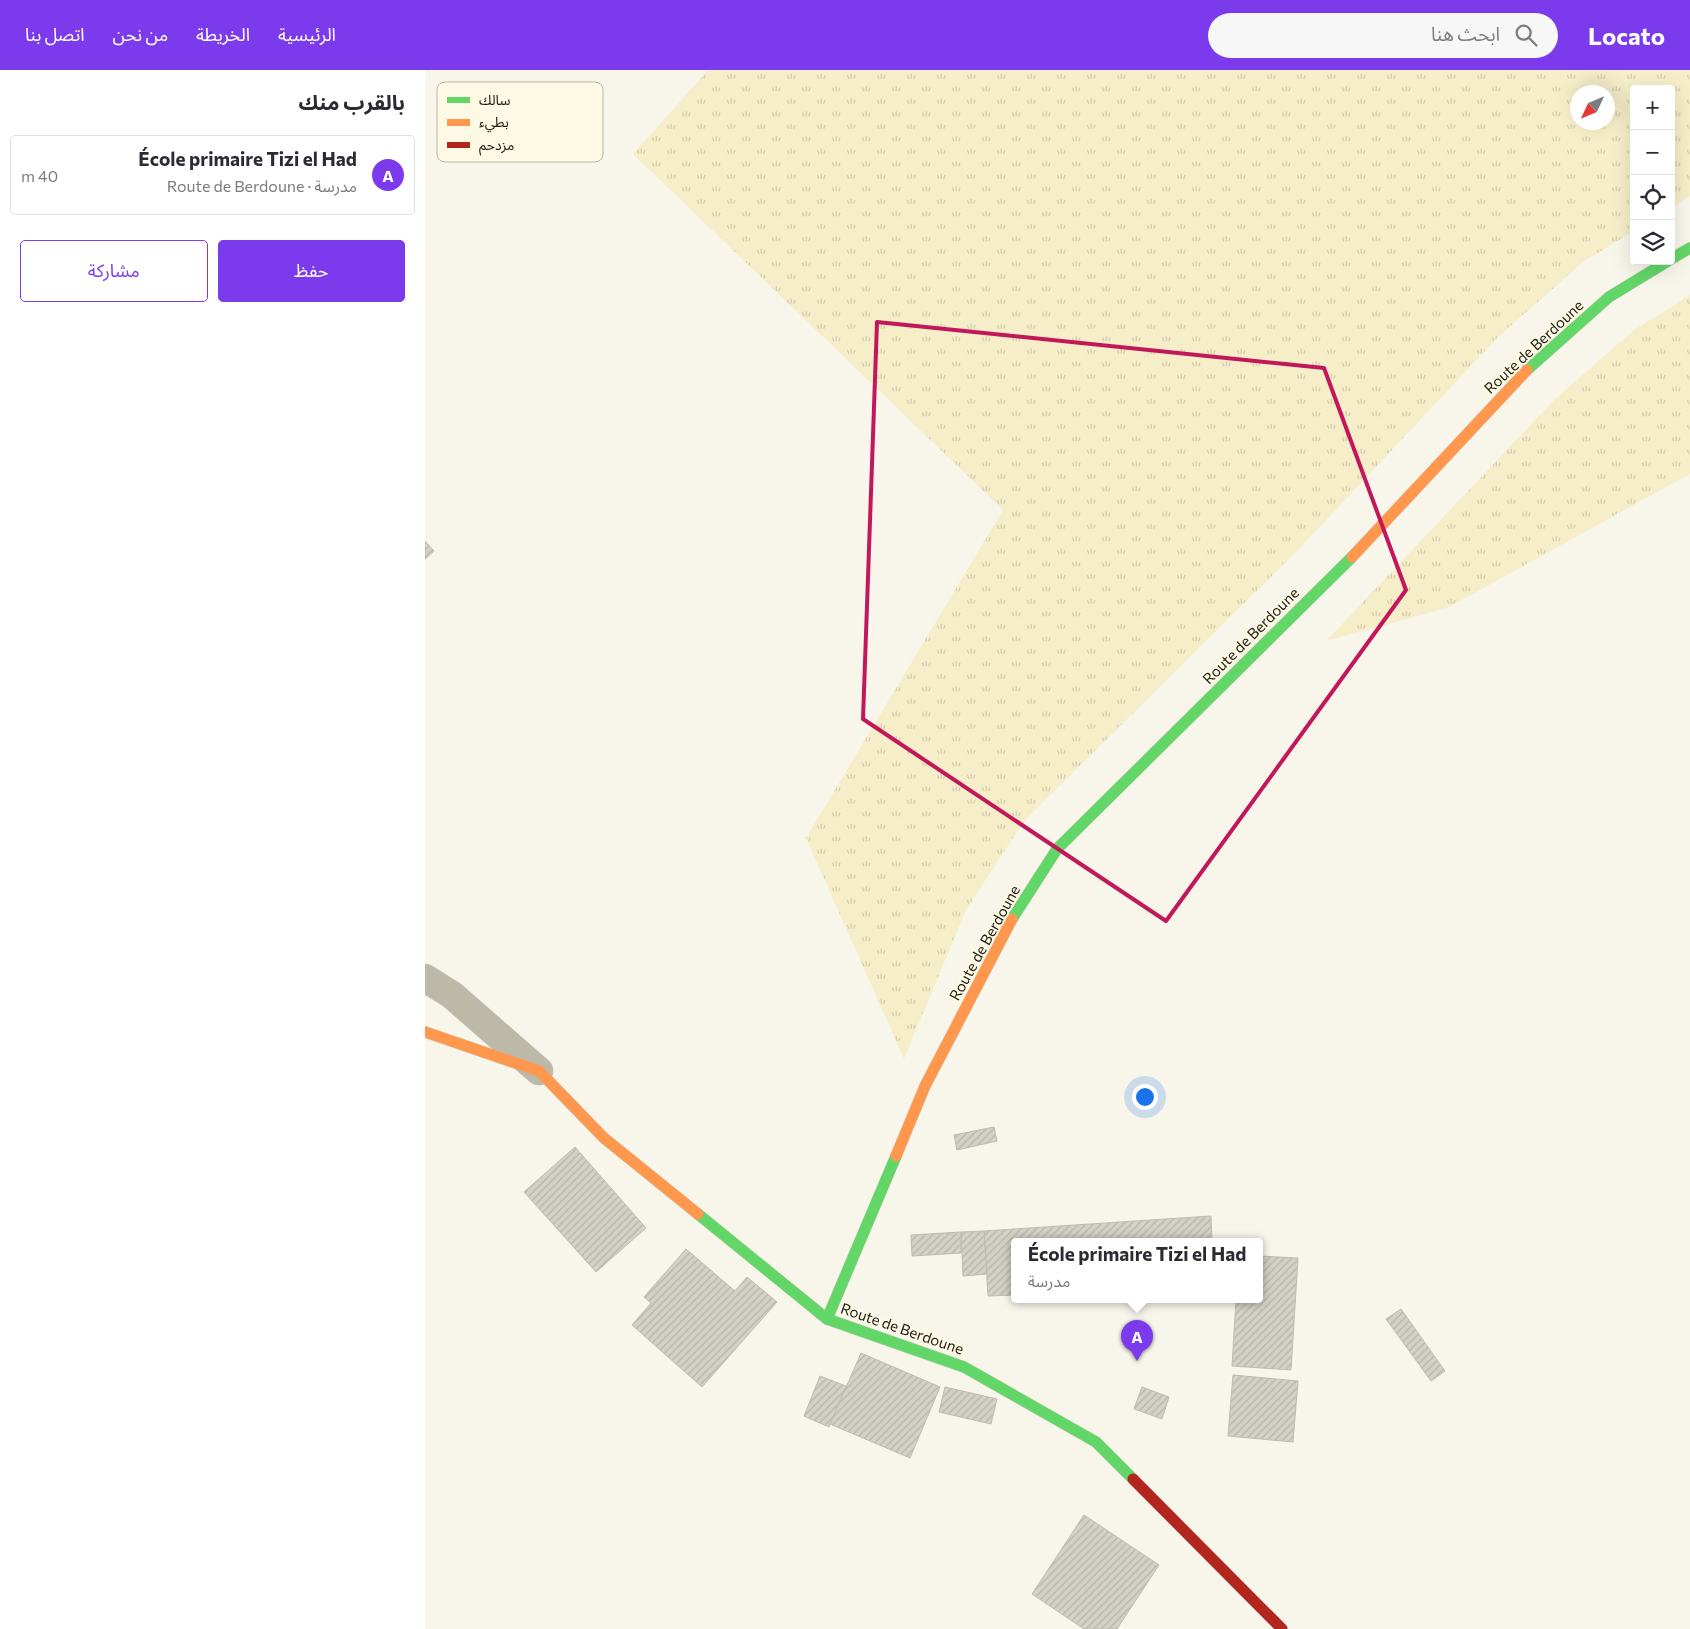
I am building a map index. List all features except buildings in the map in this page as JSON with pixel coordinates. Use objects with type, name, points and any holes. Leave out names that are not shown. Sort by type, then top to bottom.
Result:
[{"type":"street","points":[[1675,257],[1690,248]]},
{"type":"street","name":"Route de Berdoune","points":[[1282,1629],[1096,1442],[964,1366],[827,1319],[925,1086],[1004,932],[1057,849],[1331,579],[1528,369],[1609,297],[1661,265]]},
{"type":"street","points":[[425,978],[452,996],[539,1071],[604,1138],[827,1319]]},
{"type":"street","points":[[425,1032],[539,1071]]},
{"type":"highlighted area","points":[[877,322],[1324,368],[1406,590],[1166,921],[863,719]]},
{"type":"green space","points":[[708,70],[1690,70],[1690,196],[1675,205],[1675,85],[1630,85],[1630,233],[1583,262],[1497,338],[1300,548],[1024,821],[966,910],[904,1059],[806,838],[1003,510],[633,154]]},
{"type":"green space","points":[[1690,295],[1690,474],[1447,608],[1326,641],[1556,398],[1634,330]]},
{"type":"traffic: fast","points":[[1675,257],[1690,248]]},
{"type":"traffic: fast","points":[[1527,370],[1609,297],[1661,265]]},
{"type":"traffic: fast","points":[[1012,919],[1057,849],[1352,557]]},
{"type":"traffic: fast","points":[[896,1156],[827,1319],[964,1367],[1096,1442],[1133,1479]]},
{"type":"traffic: fast","points":[[698,1214],[827,1319]]},
{"type":"traffic: slow","points":[[1352,557],[1527,370]]},
{"type":"traffic: slow","points":[[896,1156],[925,1086],[1012,919]]},
{"type":"traffic: slow","points":[[425,1032],[539,1071],[604,1138],[698,1214]]},
{"type":"traffic: jam","points":[[1133,1479],[1282,1629]]},
{"type":"place","name":"École primaire Tizi el Had","points":[[1137,1361]]}]
